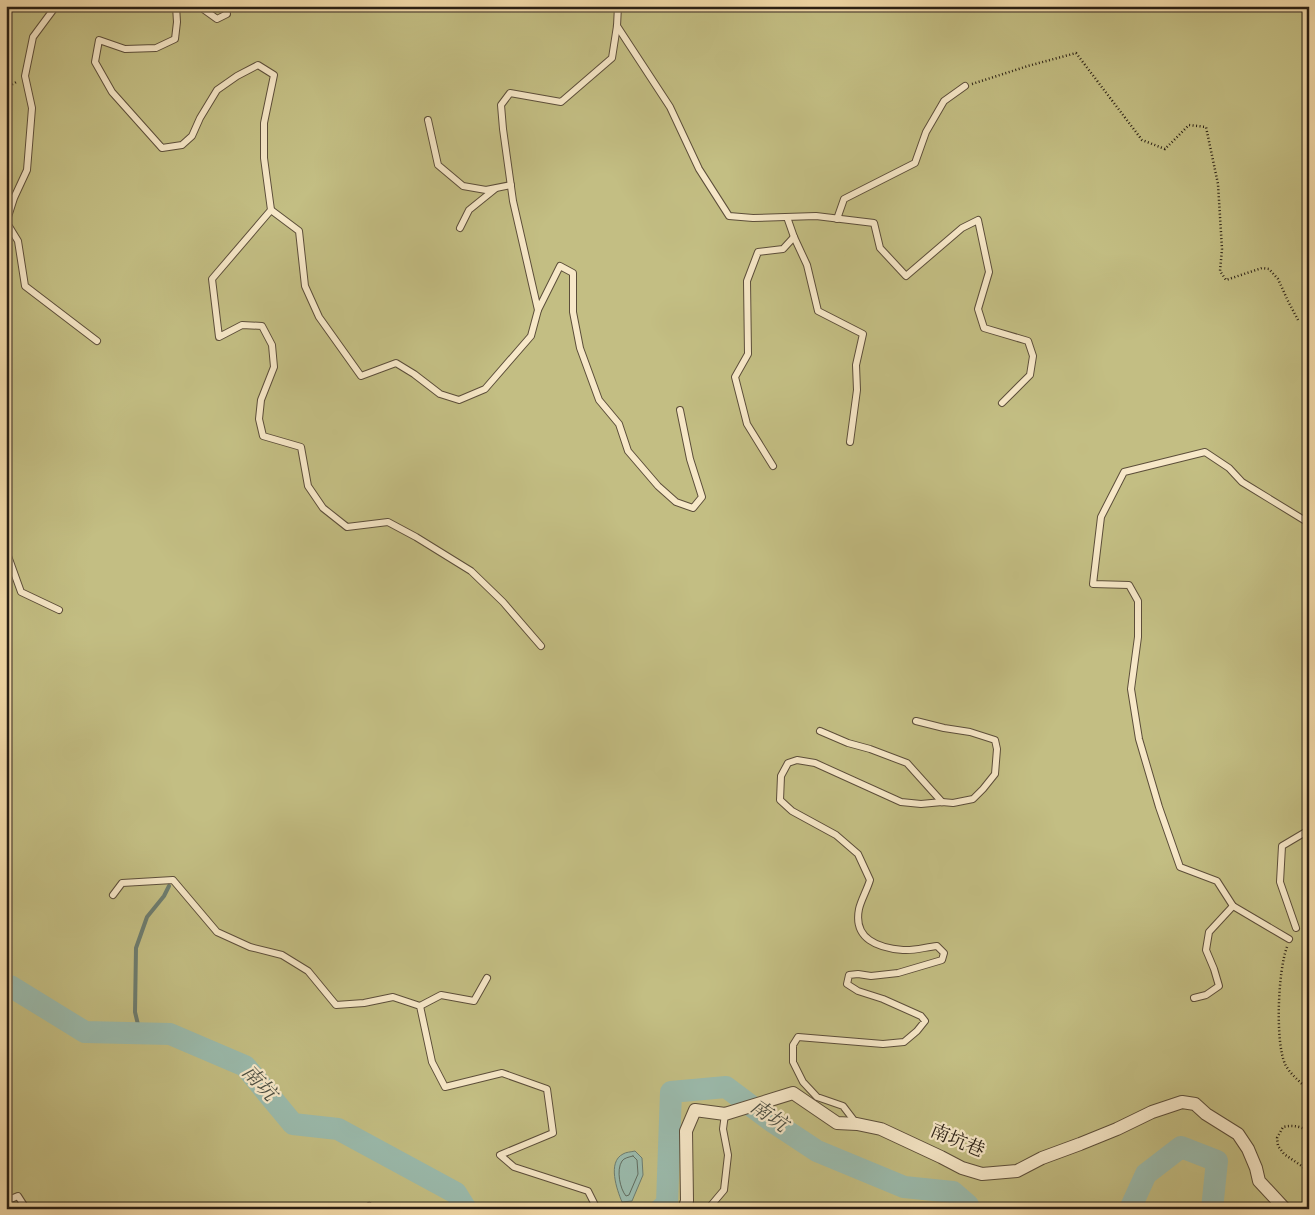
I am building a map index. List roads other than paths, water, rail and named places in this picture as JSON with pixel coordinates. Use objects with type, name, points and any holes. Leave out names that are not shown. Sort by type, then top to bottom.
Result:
[{"type":"street","name":"南坑巷","points":[[684,1209],[687,1201],[686,1131],[695,1110],[725,1113],[794,1093],[837,1123],[857,1124],[881,1130],[962,1168],[982,1174],[1017,1171],[1042,1158],[1080,1144],[1160,1109],[1182,1102],[1195,1104],[1206,1114],[1238,1134],[1248,1149],[1256,1168],[1258,1181],[1285,1209]]},
{"type":"lane","points":[[56,6],[33,37],[25,76],[32,108],[27,170],[14,198],[6,223],[18,241],[25,286],[97,341]]},
{"type":"lane","points":[[176,6],[175,39],[156,48],[125,49],[99,40],[95,62],[112,92],[162,148],[182,145],[192,136],[200,118],[217,90],[236,76],[258,65],[274,75],[264,123],[264,158],[271,210],[299,231],[305,286],[319,317],[362,376],[396,363],[440,394],[459,400],[486,389],[531,336],[538,310],[560,266],[573,273],[573,312],[580,348],[599,400],[619,424],[628,451],[658,486],[676,502],[693,508],[702,497],[690,459],[680,410]]},
{"type":"lane","points":[[198,6],[217,19],[227,14],[225,6]]},
{"type":"lane","points":[[538,310],[510,185],[502,105],[510,93],[561,102],[612,58],[618,6]]},
{"type":"lane","points":[[617,26],[670,107],[699,169],[729,216],[753,218],[816,216],[874,223],[880,248],[906,276],[962,228],[978,220],[990,272],[978,309],[984,328],[1028,342],[1033,356],[1030,374],[1002,402]]},
{"type":"lane","points":[[837,219],[844,199],[915,163],[926,132],[944,101],[966,86]]},
{"type":"lane","points":[[428,120],[438,165],[463,186],[486,190],[510,185]]},
{"type":"lane","points":[[460,228],[469,210],[496,188]]},
{"type":"lane","points":[[271,210],[212,279],[219,337],[242,325],[262,326],[272,345],[274,367],[261,400],[259,419],[263,436],[301,447],[308,486],[323,508],[347,527],[388,522],[416,537],[471,571],[503,602],[541,646]]},
{"type":"lane","points":[[787,217],[807,265],[818,311],[863,334],[856,365],[857,390],[850,442]]},
{"type":"lane","points":[[773,466],[747,424],[735,378],[748,354],[747,281],[758,252],[783,248],[794,237]]},
{"type":"lane","points":[[1289,939],[1232,906],[1217,881],[1180,867],[1159,807],[1139,740],[1132,689],[1138,637],[1138,601],[1129,586],[1093,584],[1101,517],[1124,472],[1205,452],[1228,468],[1242,482],[1304,520]]},
{"type":"lane","points":[[6,546],[7,557],[21,592],[59,610]]},
{"type":"lane","points":[[857,1124],[843,1106],[817,1097],[803,1082],[794,1062],[793,1045],[798,1037],[883,1044],[904,1042],[925,1021],[921,1016],[883,999],[858,991],[847,984],[849,975],[898,974],[942,960],[944,953],[938,946],[904,950],[877,945],[865,937],[858,926],[859,909],[870,880],[858,854],[836,835],[792,811],[780,800],[781,776],[788,763],[797,760],[815,763],[901,802],[922,804],[953,803],[973,799],[995,774],[997,749],[995,740],[970,732],[916,721]]},
{"type":"lane","points":[[820,731],[848,743],[907,763],[942,802]]},
{"type":"lane","points":[[1296,928],[1280,882],[1282,846],[1309,830]]},
{"type":"lane","points":[[114,894],[122,884],[173,880],[217,932],[250,947],[282,955],[308,971],[336,1006],[393,997],[420,1006],[441,995],[474,1001],[487,978]]},
{"type":"lane","points":[[1194,998],[1206,995],[1219,986],[1206,950],[1209,932],[1232,906]]},
{"type":"lane","points":[[420,1006],[432,1062],[445,1087],[502,1073],[547,1089],[553,1133],[500,1155],[514,1167],[588,1190],[597,1209]]},
{"type":"lane","points":[[708,1209],[724,1190],[728,1155],[723,1129],[725,1113]]},
{"type":"lane","points":[[6,1201],[18,1196],[25,1209]]},
{"type":"water","points":[[635,1151],[642,1158],[643,1175],[632,1201],[622,1202],[615,1176],[615,1163],[623,1154]]},
{"type":"waterway","points":[[140,1033],[135,1012],[136,948],[147,917],[164,896],[169,886]]},
{"type":"waterway","name":"南坑","points":[[6,990],[10,986],[85,1032],[170,1034],[245,1066],[293,1124],[338,1129],[456,1193],[466,1209]]},
{"type":"waterway","name":"南坑","points":[[661,1209],[667,1203],[671,1092],[726,1087],[770,1120],[817,1151],[904,1187],[953,1192],[968,1205],[969,1209]]},
{"type":"waterway","name":"南坑","points":[[1130,1209],[1146,1174],[1181,1147],[1217,1161],[1212,1209]]}]
